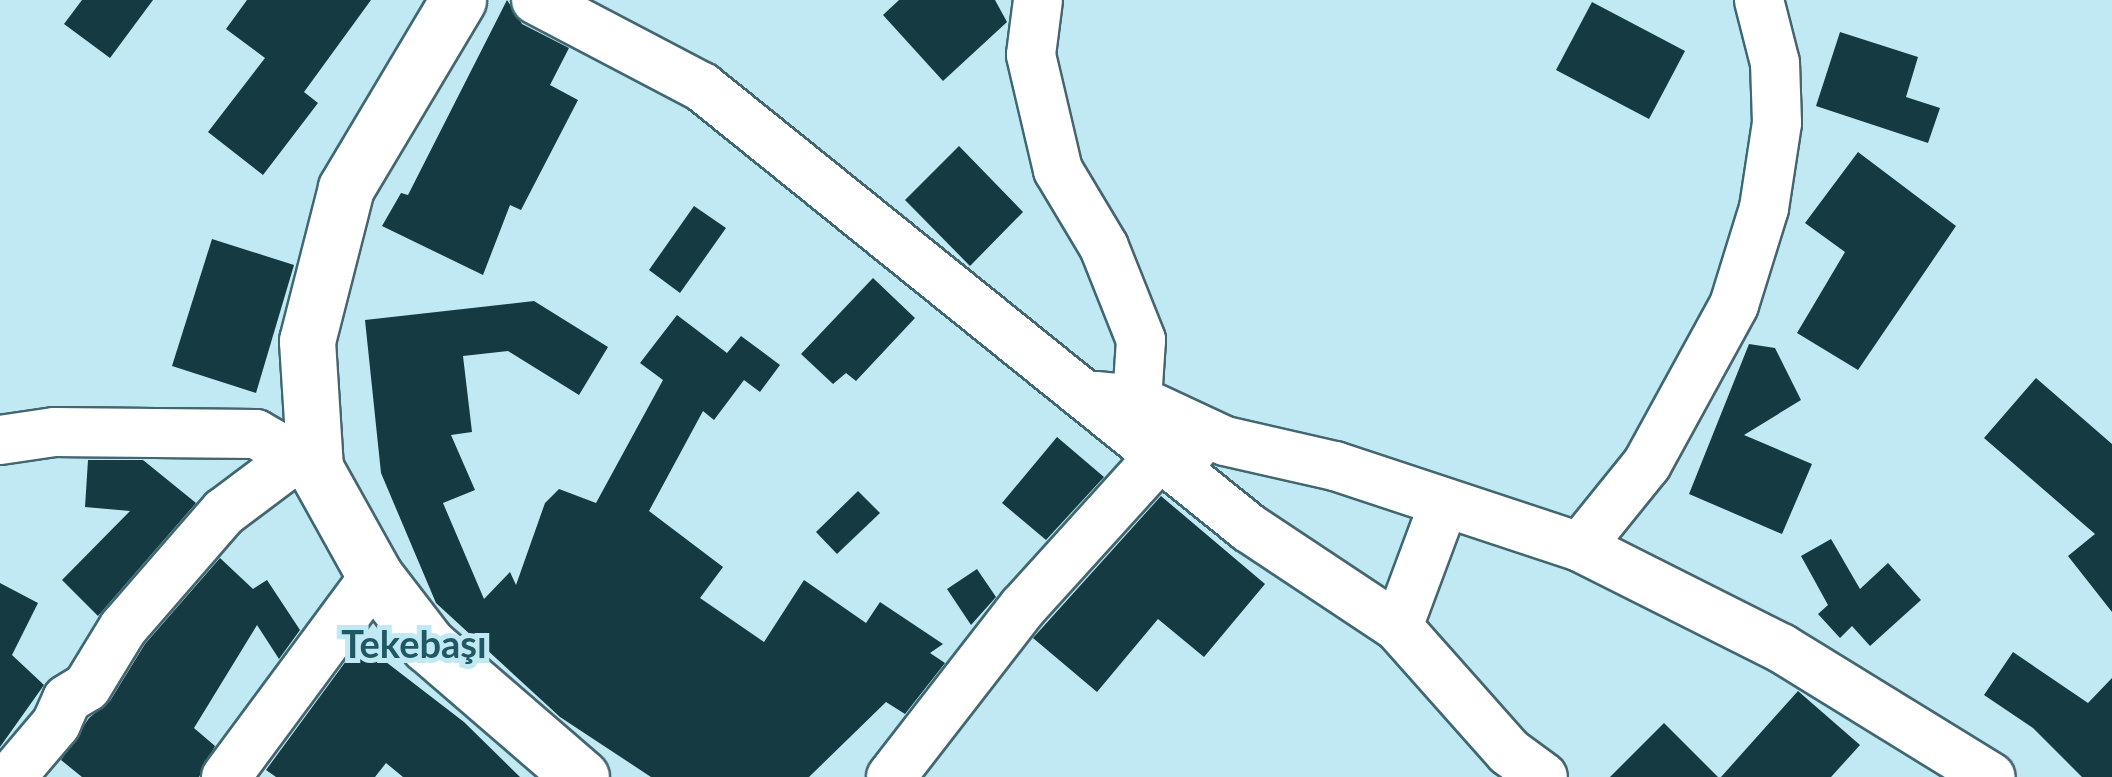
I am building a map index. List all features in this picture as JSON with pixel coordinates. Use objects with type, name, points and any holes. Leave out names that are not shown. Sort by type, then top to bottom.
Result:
[{"type":"street","points":[[307,462],[307,341],[346,188],[458,0]]},
{"type":"street","points":[[536,0],[702,87],[1249,528],[1398,627],[1509,752],[1543,777]]},
{"type":"street","points":[[1038,0],[1031,54],[1058,170],[1104,247],[1140,340],[1137,400]]},
{"type":"street","points":[[1580,547],[1647,464],[1734,306],[1764,208],[1777,123],[1775,63],[1759,0]]},
{"type":"street","points":[[1088,395],[1137,400],[1225,441],[1335,466],[1443,506],[1580,547],[1781,648],[1991,777]]},
{"type":"street","points":[[0,440],[54,432],[256,434],[307,462],[375,576],[428,646],[581,777]]},
{"type":"street","points":[[891,777],[1023,607],[1161,455],[1225,441]]},
{"type":"street","points":[[11,777],[56,724],[68,700],[87,687],[123,628],[224,512],[307,462]]},
{"type":"street","points":[[1398,627],[1443,506]]},
{"type":"street","points":[[226,777],[375,576]]},
{"type":"building","points":[[82,0],[153,0],[110,58],[64,24]]},
{"type":"building","points":[[247,0],[371,0],[304,92],[318,103],[263,175],[208,132],[265,58],[226,29]]},
{"type":"building","points":[[507,0],[522,24],[569,48],[550,85],[578,100],[521,210],[510,205],[483,275],[382,226],[401,193],[408,195]]},
{"type":"building","points":[[899,0],[995,0],[1007,22],[943,81],[883,15]]},
{"type":"building","points":[[1592,2],[1685,51],[1649,119],[1556,70]]},
{"type":"building","points":[[1840,32],[1918,57],[1906,97],[1940,108],[1928,143],[1816,106]]},
{"type":"building","points":[[959,146],[1023,212],[970,266],[905,200]]},
{"type":"building","points":[[1858,152],[1956,226],[1858,370],[1797,333],[1845,252],[1805,223]]},
{"type":"building","points":[[694,206],[726,228],[680,293],[649,270]]},
{"type":"building","points":[[212,239],[294,265],[256,393],[172,366]]},
{"type":"building","points":[[873,278],[915,318],[856,381],[846,373],[833,384],[801,354]]},
{"type":"building","points":[[534,301],[608,347],[579,395],[508,351],[463,356],[472,432],[451,435],[475,490],[443,503],[484,599],[510,572],[516,585],[545,503],[559,489],[596,503],[663,380],[640,363],[677,315],[727,353],[741,336],[780,365],[760,392],[744,380],[714,420],[703,411],[649,511],[723,567],[700,598],[764,642],[804,580],[866,623],[880,602],[943,644],[930,653],[945,663],[905,714],[886,702],[809,777],[651,777],[560,717],[436,603],[381,473],[365,320]]},
{"type":"building","points":[[1749,344],[1775,348],[1801,400],[1744,435],[1812,464],[1782,534],[1689,494]]},
{"type":"building","points":[[2036,378],[2112,444],[2112,612],[2068,556],[2095,534],[1984,438]]},
{"type":"building","points":[[1057,437],[1104,477],[1046,540],[1002,503]]},
{"type":"building","points":[[88,460],[143,460],[196,503],[98,616],[62,580],[130,511],[85,507]]},
{"type":"building","points":[[858,491],[880,513],[837,554],[816,532]]},
{"type":"building","points":[[1161,496],[1265,584],[1204,657],[1158,619],[1097,692],[1033,638]]},
{"type":"building","points":[[1831,539],[1860,589],[1888,563],[1921,600],[1870,646],[1852,626],[1840,638],[1818,614],[1828,605],[1801,556]]},
{"type":"building","points":[[220,558],[253,589],[267,580],[300,630],[279,659],[257,625],[194,728],[215,746],[199,777],[82,777],[61,760],[89,718],[110,701],[145,644]]},
{"type":"building","points":[[977,569],[996,597],[971,625],[947,589]]},
{"type":"building","points":[[0,583],[38,603],[12,655],[44,685],[0,747]]},
{"type":"building","points":[[360,642],[464,722],[520,777],[403,777],[386,763],[375,777],[276,777],[266,770]]},
{"type":"building","points":[[2013,652],[2088,703],[2112,678],[2112,777],[2082,777],[2033,728],[1984,695]]},
{"type":"building","points":[[1798,691],[1860,745],[1831,777],[1721,777]]},
{"type":"building","points":[[1664,723],[1718,777],[1610,777]]},
{"type":"district","name":"Tekebaşı","points":[[414,644]]}]
